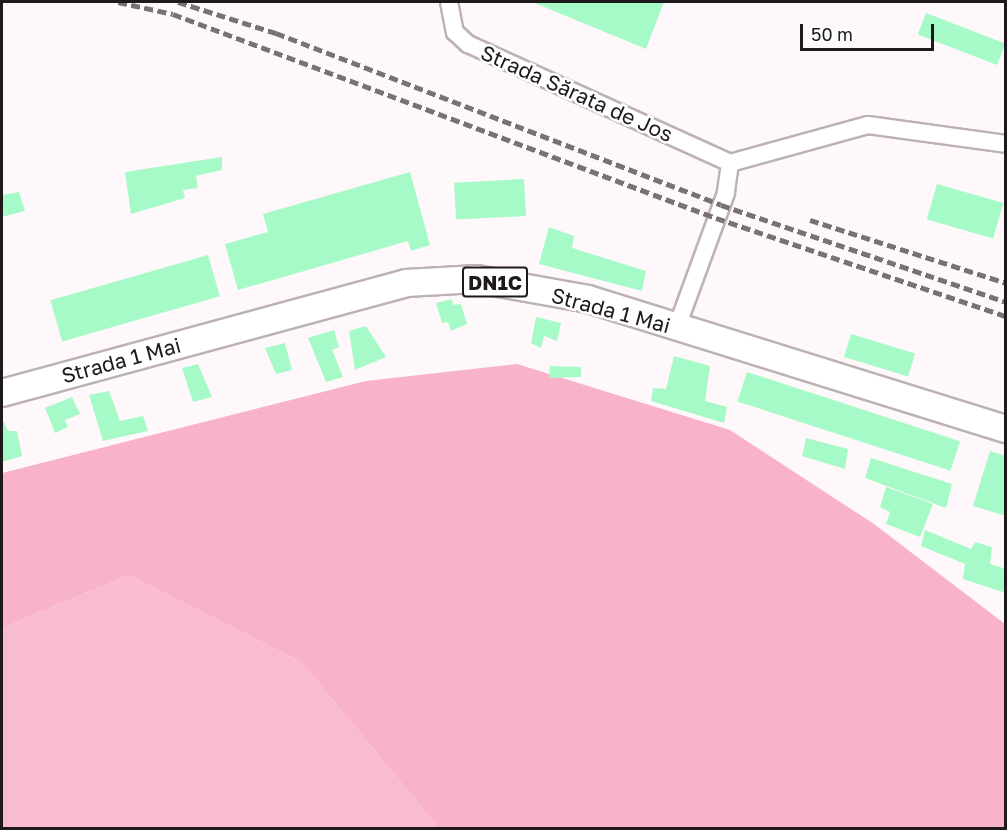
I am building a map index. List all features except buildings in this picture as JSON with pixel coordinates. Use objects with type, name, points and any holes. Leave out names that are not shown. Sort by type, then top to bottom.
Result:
[{"type":"highway","name":"Strada 1 Mai","points":[[2,393],[406,283],[477,279],[588,299],[1005,429]]},
{"type":"lane","name":"Strada Sărata de Jos","points":[[449,2],[455,32],[468,44],[730,164]]},
{"type":"lane","points":[[677,327],[726,193],[730,164],[868,125],[1005,144]]},
{"type":"shaded area","points":[[517,364],[730,430],[874,524],[1005,624],[1005,828],[439,828],[301,662],[129,575],[2,628],[2,473],[366,381]]},
{"type":"shaded area","points":[[129,575],[301,662],[439,828],[2,828],[2,628]]},
{"type":"railway","points":[[118,2],[173,14],[716,218],[1006,316]]},
{"type":"railway","points":[[178,2],[276,33],[721,205],[1006,302]]},
{"type":"railway","points":[[810,220],[1006,283]]}]
